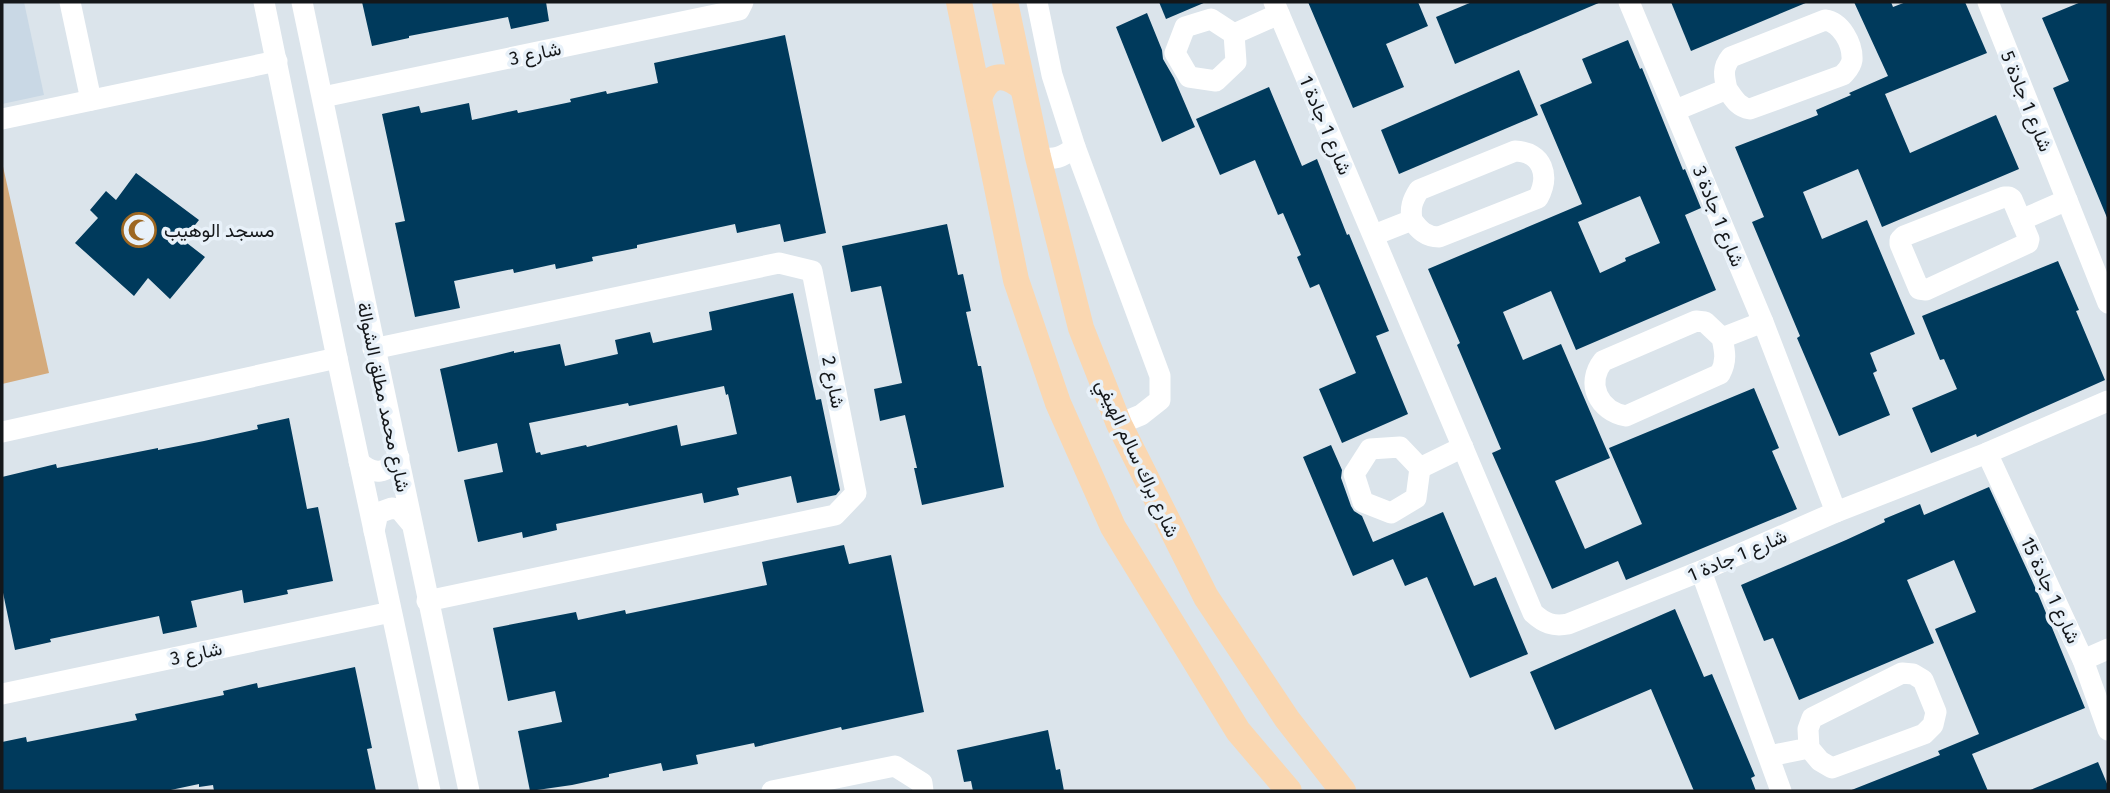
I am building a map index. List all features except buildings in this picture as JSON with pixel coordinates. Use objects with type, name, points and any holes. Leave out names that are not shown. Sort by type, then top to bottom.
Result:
[{"type":"main road","points":[[960,2],[1016,280],[1058,403],[1107,514],[1167,618],[1238,732],[1289,791]]},
{"type":"main road","name":"شارع براك سالم الهيفي","points":[[1006,2],[1038,157],[1081,328],[1119,424],[1206,597],[1287,719],[1343,791]]},
{"type":"main road","points":[[979,98],[984,84],[997,77],[1011,78],[1023,88]]},
{"type":"street","points":[[70,2],[91,100]]},
{"type":"street","name":"شارع محمد مطلق الشوالة","points":[[264,2],[430,791]]},
{"type":"street","name":"شارع محمد مطلق الشوالة","points":[[302,2],[373,349],[399,457],[410,523],[469,791]]},
{"type":"street","name":"شارع 3","points":[[323,97],[739,10],[743,2]]},
{"type":"street","points":[[1037,2],[1052,75],[1075,147],[1160,376],[1160,400],[1141,415],[1119,424]]},
{"type":"street","name":"شارع 1 جادة 3","points":[[1629,2],[1763,322],[1836,512]]},
{"type":"street","name":"شارع 1 جادة 5","points":[[1988,2],[2108,303]]},
{"type":"street","name":"شارع 1 جادة 1","points":[[1234,34],[1276,8],[1533,613],[1540,620],[1558,626],[1568,624],[2108,401]]},
{"type":"street","points":[[1825,20],[1839,26],[1847,40],[1852,59],[1850,68],[1843,75],[1751,109],[1735,102],[1727,89],[1724,74],[1726,63],[1731,57],[1825,20]]},
{"type":"street","points":[[2,119],[277,61]]},
{"type":"street","points":[[1676,110],[1727,89]]},
{"type":"street","points":[[1038,157],[1054,160],[1065,156],[1075,147]]},
{"type":"street","points":[[1515,151],[1533,155],[1541,165],[1545,177],[1538,198],[1439,237],[1431,237],[1419,230],[1412,220],[1410,210],[1419,190],[1515,151]]},
{"type":"street","points":[[2007,197],[2012,200],[2021,220],[2029,239],[2027,245],[1924,290],[1919,289],[1900,244],[1904,236],[2007,197]]},
{"type":"street","points":[[2021,220],[2067,200]]},
{"type":"street","points":[[1374,235],[1412,220]]},
{"type":"street","name":"شارع 2","points":[[373,349],[779,263],[812,271],[856,493],[835,515],[427,601]]},
{"type":"street","points":[[1696,321],[1705,321],[1722,338],[1726,354],[1725,365],[1720,374],[1626,415],[1615,414],[1606,408],[1598,395],[1593,379],[1603,361],[1696,321]]},
{"type":"street","points":[[1722,338],[1763,322]]},
{"type":"street","points":[[2,432],[337,358]]},
{"type":"street","points":[[1420,468],[1463,447]]},
{"type":"street","name":"شارع 1 جادة 15","points":[[1987,453],[2083,660],[2108,730]]},
{"type":"street","points":[[359,462],[369,470],[381,472],[399,457]]},
{"type":"street","points":[[374,531],[378,513],[387,508],[400,510],[410,523]]},
{"type":"street","points":[[1701,571],[1782,791]]},
{"type":"street","name":"شارع 3","points":[[2,695],[391,612]]},
{"type":"street","points":[[2083,660],[2108,649]]},
{"type":"street","points":[[1902,673],[1913,674],[1923,680],[1936,712],[1933,725],[1924,734],[1832,768],[1820,761],[1808,748],[1808,729],[1812,718],[1902,673]]},
{"type":"street","points":[[1769,756],[1808,748]]},
{"type":"street","points":[[772,791],[895,766],[922,783],[923,791]]},
{"type":"shaded area","points":[[2,2],[24,2],[44,95],[2,104]]},
{"type":"shaded area","points":[[2,162],[49,373],[2,384]]},
{"type":"place","name":"مسجد الوهيب","points":[[139,230]]}]
